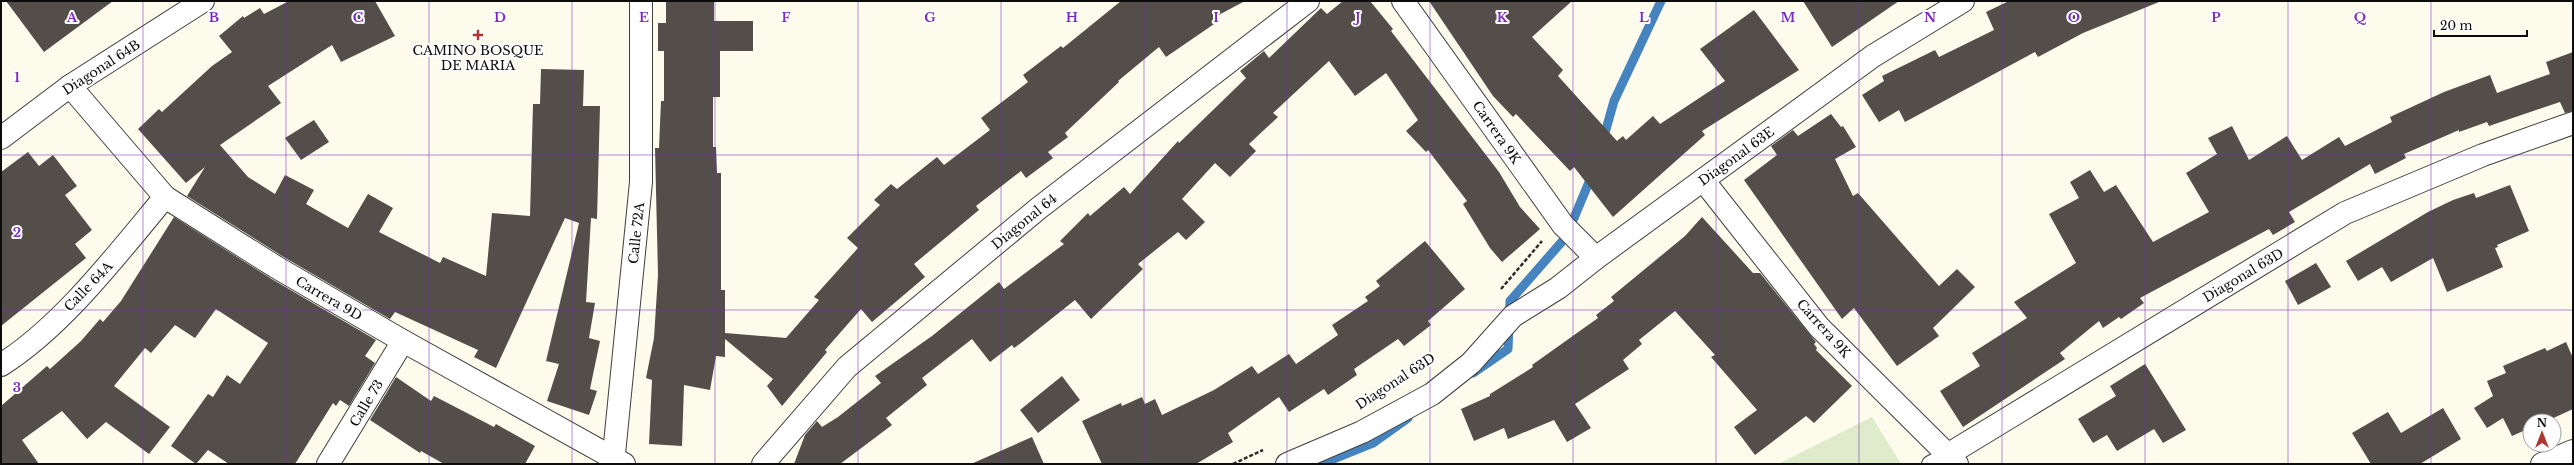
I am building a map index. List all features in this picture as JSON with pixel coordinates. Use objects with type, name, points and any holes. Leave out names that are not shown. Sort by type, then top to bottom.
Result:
[{"type":"street","name":"Diagonal 64B","points":[[1,138],[70,86],[203,1]]},
{"type":"street","name":"Calle 72A","points":[[617,462],[641,182],[641,1]]},
{"type":"street","name":"Diagonal 64","points":[[763,464],[847,367],[1039,208],[1308,1]]},
{"type":"street","name":"Carrera 9K","points":[[1403,1],[1566,227],[1596,258]]},
{"type":"street","name":"Diagonal 63E","points":[[1513,316],[1558,288],[1596,258],[1873,56],[1961,2]]},
{"type":"street","name":"Carrera 9D","points":[[70,86],[165,197],[276,267],[617,462]]},
{"type":"street","name":"Diagonal 63D","points":[[1953,459],[2345,213],[2483,155],[2573,123]]},
{"type":"street","name":"Carrera 9K","points":[[1703,180],[1819,327],[1953,459]]},
{"type":"street","name":"Calle 64A","points":[[1,365],[27,349],[108,266],[165,197]]},
{"type":"street","name":"Diagonal 63D","points":[[1287,464],[1362,432],[1432,394],[1471,363],[1513,316]]},
{"type":"street","name":"Calle 73","points":[[328,464],[403,341]]},
{"type":"street","points":[[2542,464],[2573,451]]},
{"type":"lane","name":"Diagonal 63D","points":[[1930,464],[1953,459]]},
{"type":"path","points":[[1497,294],[1566,227]]},
{"type":"path","points":[[1232,464],[1265,450]]},
{"type":"green space","points":[[1872,417],[1901,464],[1778,464]]},
{"type":"building","points":[[6,1],[113,1],[44,52]]},
{"type":"building","points":[[289,1],[375,1],[395,36],[341,62],[332,45],[268,86],[281,103],[220,145],[248,177],[275,194],[285,175],[314,190],[306,204],[348,228],[368,194],[393,208],[379,232],[440,263],[443,257],[486,276],[492,213],[530,216],[533,104],[540,104],[541,69],[584,70],[583,106],[600,106],[597,219],[591,218],[586,302],[595,303],[589,338],[600,341],[590,389],[597,391],[589,415],[547,401],[559,364],[546,361],[579,223],[565,218],[496,368],[474,357],[478,350],[395,312],[390,319],[282,256],[187,196],[205,167],[186,183],[138,129],[159,109],[162,112],[212,66],[232,52],[219,36],[243,16],[244,18],[260,8],[264,14]]},
{"type":"building","points":[[666,1],[714,1],[714,21],[753,21],[753,51],[720,51],[720,97],[713,97],[713,147],[716,147],[717,173],[721,173],[721,290],[725,290],[725,333],[786,338],[819,300],[814,297],[858,248],[847,238],[880,205],[874,200],[891,184],[897,189],[937,157],[944,165],[990,130],[981,118],[1028,82],[1023,75],[1061,46],[1063,48],[1121,1],[1245,1],[1215,17],[1217,22],[1166,57],[1159,47],[1118,81],[1119,82],[1065,133],[1068,137],[1048,152],[1053,158],[1026,178],[1021,171],[976,206],[979,210],[914,264],[925,277],[872,322],[861,309],[825,350],[827,352],[782,406],[767,386],[773,379],[725,339],[725,357],[716,356],[710,390],[684,385],[682,446],[649,444],[652,380],[646,378],[654,338],[658,275],[655,148],[659,148],[661,101],[664,101],[664,51],[658,51],[658,23],[666,23]]},
{"type":"building","points":[[1343,1],[1370,1],[1393,29],[1391,31],[1499,172],[1520,207],[1540,229],[1502,262],[1490,248],[1463,204],[1467,201],[1428,150],[1426,152],[1406,131],[1418,120],[1386,73],[1355,96],[1329,61],[1273,113],[1278,117],[1249,144],[1256,151],[1230,177],[1215,163],[1182,199],[1205,222],[1186,240],[1178,232],[1138,264],[1143,269],[1091,319],[1075,300],[1021,343],[1014,348],[1012,345],[990,362],[972,339],[922,378],[927,385],[886,418],[892,425],[840,464],[794,464],[805,435],[817,421],[822,427],[838,417],[881,383],[875,376],[932,336],[999,282],[1004,289],[1064,244],[1060,241],[1088,213],[1090,216],[1124,187],[1130,194],[1178,141],[1179,143],[1246,78],[1240,71],[1264,51],[1269,58],[1321,8],[1327,14]]},
{"type":"building","points":[[1429,1],[1572,1],[1532,37],[1563,70],[1558,76],[1617,141],[1623,136],[1626,140],[1653,116],[1660,124],[1725,81],[1700,49],[1754,10],[1799,70],[1702,131],[1705,135],[1613,217],[1574,167],[1570,171],[1516,114],[1513,117],[1493,96]]},
{"type":"building","points":[[1803,1],[1899,1],[1832,47]]},
{"type":"building","points":[[2009,1],[2159,2],[2083,33],[2038,57],[2035,52],[1905,122],[1899,110],[1879,122],[1862,95],[1884,81],[1882,76],[1935,50],[1939,57],[1994,30],[1986,12]]},
{"type":"building","points":[[2573,52],[2573,111],[2565,113],[2560,102],[2489,126],[2487,122],[2459,132],[2459,130],[2404,154],[2406,158],[2375,174],[2370,164],[2289,212],[2295,222],[2273,235],[2269,229],[2140,298],[2144,303],[2121,319],[2119,317],[2103,328],[2099,321],[2060,353],[2065,359],[1963,427],[1940,391],[1980,366],[1972,353],[2027,318],[2014,302],[2076,263],[2049,214],[2079,198],[2070,182],[2090,170],[2104,192],[2116,185],[2153,242],[2209,212],[2186,173],[2217,154],[2208,138],[2232,126],[2249,160],[2287,136],[2302,160],[2339,137],[2345,146],[2392,122],[2390,117],[2444,92],[2490,75],[2497,93],[2550,74],[2546,62]]},
{"type":"building","points":[[1831,114],[1841,127],[1843,126],[1856,147],[1835,159],[1853,196],[1858,193],[1939,286],[1957,269],[1975,287],[1933,328],[1939,336],[1897,366],[1854,308],[1842,319],[1744,180],[1777,155],[1771,146],[1793,130],[1798,136]]},
{"type":"building","points":[[314,120],[329,142],[301,160],[285,138]]},
{"type":"building","points":[[28,152],[39,166],[53,155],[77,186],[65,195],[92,230],[75,244],[86,258],[1,326],[1,172]]},
{"type":"building","points":[[2510,185],[2529,231],[2497,245],[2498,247],[2495,248],[2503,267],[2447,292],[2433,258],[2391,282],[2382,267],[2358,281],[2346,261],[2428,212],[2453,200],[2474,193],[2476,198]]},
{"type":"building","points":[[174,217],[270,278],[376,340],[365,356],[375,363],[349,406],[340,400],[336,406],[333,403],[295,464],[229,464],[208,450],[196,464],[171,446],[208,394],[213,397],[227,375],[240,384],[268,343],[216,309],[195,338],[175,325],[151,353],[145,348],[114,386],[170,427],[149,454],[106,422],[87,439],[62,411],[22,440],[39,464],[1,464],[1,406],[47,366],[50,369],[81,341],[100,319],[103,322],[121,301]]},
{"type":"building","points":[[1702,217],[1753,273],[1760,273],[1816,342],[1814,344],[1817,348],[1816,350],[1852,386],[1814,423],[1806,416],[1755,455],[1734,427],[1757,410],[1711,357],[1715,355],[1675,311],[1639,340],[1642,344],[1623,360],[1629,369],[1575,404],[1591,428],[1567,442],[1554,420],[1508,439],[1504,428],[1474,441],[1461,409],[1490,396],[1490,394],[1533,367],[1532,365],[1598,318],[1596,315],[1614,301],[1611,297],[1685,236]]},
{"type":"building","points":[[1425,241],[1465,289],[1428,321],[1431,325],[1404,346],[1398,339],[1354,369],[1357,375],[1328,395],[1324,389],[1289,412],[1279,397],[1228,433],[1233,442],[1196,464],[1102,464],[1082,421],[1121,403],[1122,406],[1142,397],[1145,404],[1155,399],[1162,415],[1214,390],[1252,366],[1258,374],[1289,354],[1296,364],[1338,335],[1332,325],[1368,301],[1365,297],[1380,286],[1376,281]]},
{"type":"building","points":[[2316,263],[2331,287],[2298,305],[2285,281]]},
{"type":"building","points":[[2566,342],[2573,358],[2573,409],[2562,414],[2522,413],[2522,432],[2512,436],[2503,418],[2487,428],[2474,408],[2493,396],[2487,381],[2506,373],[2503,366],[2545,348],[2547,351]]},
{"type":"building","points":[[2145,364],[2186,430],[2163,443],[2154,429],[2117,451],[2107,435],[2093,443],[2078,419],[2116,396],[2110,386]]},
{"type":"building","points":[[1062,376],[1080,400],[1038,433],[1020,410]]},
{"type":"building","points":[[396,377],[431,401],[434,396],[494,427],[496,424],[535,446],[525,464],[444,464],[421,451],[420,453],[370,420]]},
{"type":"building","points":[[2443,408],[2461,439],[2420,464],[2371,464],[2352,433],[2388,412],[2401,433]]},
{"type":"building","points":[[1032,437],[1044,464],[971,464]]},
{"type":"waterway","points":[[1603,140],[1614,101],[1661,1]]},
{"type":"waterway","points":[[1473,373],[1508,349],[1510,301],[1566,237],[1592,175]]},
{"type":"waterway","points":[[1321,464],[1373,443],[1408,418]]},
{"type":"place","name":"CAMINO BOSQUE DE MARIA","points":[[478,35]]}]
